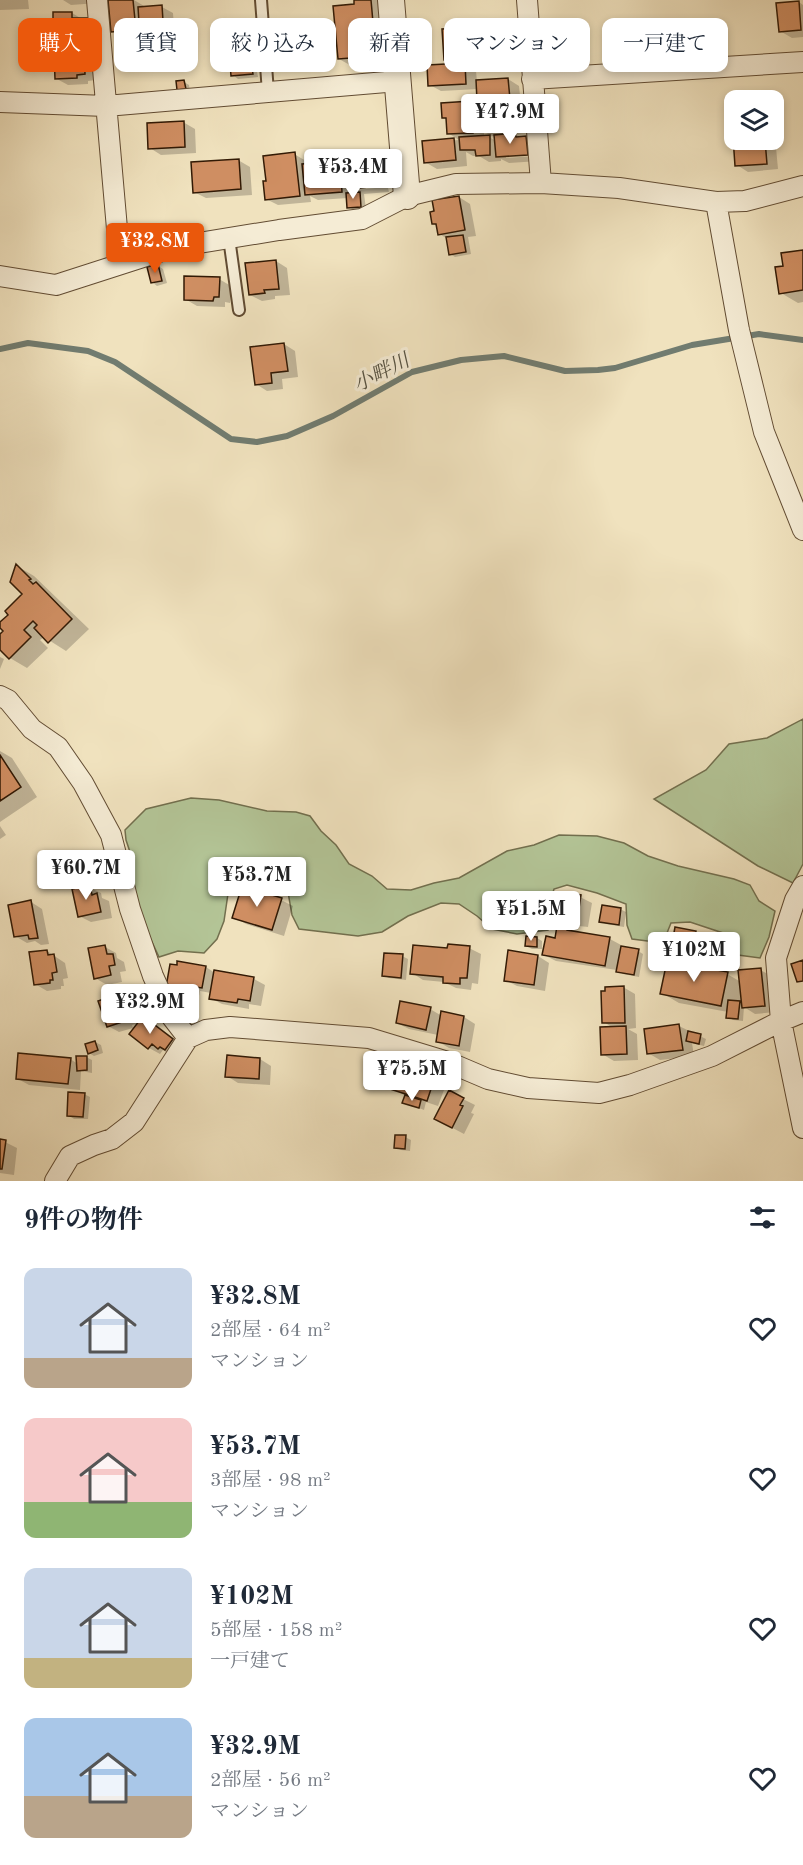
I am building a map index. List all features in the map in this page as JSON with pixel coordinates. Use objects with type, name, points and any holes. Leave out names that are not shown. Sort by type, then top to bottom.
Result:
[{"type":"street","points":[[97,0],[120,263]]},
{"type":"street","points":[[391,0],[407,196]]},
{"type":"street","points":[[527,0],[541,183]]},
{"type":"street","points":[[532,79],[803,62]]},
{"type":"street","points":[[0,102],[106,105],[398,81]]},
{"type":"street","points":[[0,276],[56,285],[174,247],[362,219],[407,196],[456,184],[541,183],[619,188],[716,202],[745,201],[803,186]]},
{"type":"street","points":[[716,202],[743,350],[764,432],[803,530]]},
{"type":"street","points":[[0,696],[8,700],[32,729],[58,747],[83,783],[111,835],[130,909],[153,976],[171,1016],[188,1038]]},
{"type":"street","points":[[803,886],[795,900],[776,958],[781,1021],[803,1128]]},
{"type":"street","points":[[55,1181],[70,1156],[112,1139],[134,1122],[188,1038],[206,1029],[230,1027],[369,1038],[448,1062],[488,1079],[528,1088],[599,1093],[630,1085],[712,1056],[803,1012]]},
{"type":"lane","points":[[261,0],[268,92]]},
{"type":"lane","points":[[229,238],[239,310]]},
{"type":"green space","points":[[803,719],[803,864],[793,883],[758,866],[654,799],[706,770],[729,744],[767,738]]},
{"type":"green space","points":[[191,798],[219,800],[267,811],[296,812],[310,816],[321,831],[336,845],[349,864],[372,876],[387,889],[411,890],[459,878],[507,851],[534,845],[559,835],[597,836],[624,843],[648,856],[678,866],[750,885],[759,901],[775,911],[769,937],[760,958],[738,955],[723,933],[690,922],[671,923],[663,943],[632,939],[627,925],[626,904],[567,885],[554,889],[549,905],[548,930],[517,934],[492,929],[459,904],[441,903],[408,916],[382,932],[358,936],[299,929],[292,915],[288,892],[242,874],[229,887],[224,921],[217,939],[204,953],[178,951],[159,957],[145,927],[133,890],[132,858],[125,830],[146,809]]},
{"type":"building","points":[[108,0],[133,0],[135,18],[114,18],[114,32],[111,32]]},
{"type":"building","points":[[354,0],[371,0],[373,18],[348,18],[348,58],[338,59],[336,18],[334,18],[333,6],[354,4]]},
{"type":"building","points":[[799,1],[801,30],[779,32],[776,3]]},
{"type":"building","points":[[162,5],[163,18],[139,18],[138,7]]},
{"type":"building","points":[[53,12],[72,12],[72,18],[53,18]]},
{"type":"building","points":[[442,29],[444,29],[444,60]]},
{"type":"building","points":[[444,64],[444,72],[465,72],[466,84],[428,86],[427,72],[432,72],[432,65]]},
{"type":"building","points":[[55,72],[85,72],[85,74],[77,75],[77,78],[55,79]]},
{"type":"building","points":[[231,72],[253,72],[253,74],[231,76]]},
{"type":"building","points":[[508,78],[510,99],[477,101],[476,80]]},
{"type":"building","points":[[184,80],[186,89],[177,90],[176,81]]},
{"type":"building","points":[[471,101],[473,133],[447,134],[446,118],[442,118],[441,103]]},
{"type":"building","points":[[508,107],[509,124],[500,125],[500,129],[479,130],[477,110]]},
{"type":"building","points":[[184,121],[185,147],[148,149],[147,123]]},
{"type":"building","points":[[515,133],[516,137],[526,136],[528,155],[496,157],[494,135]]},
{"type":"building","points":[[490,135],[490,155],[476,156],[475,150],[460,150],[459,137]]},
{"type":"building","points":[[454,138],[456,160],[424,163],[422,141]]},
{"type":"building","points":[[734,150],[766,150],[767,164],[735,166]]},
{"type":"building","points":[[295,152],[300,196],[265,200],[263,181],[266,181],[263,156]]},
{"type":"building","points":[[376,158],[376,160],[384,159],[385,181],[377,182],[378,186],[350,189],[349,184],[346,184],[344,160]]},
{"type":"building","points":[[239,159],[241,189],[193,193],[191,162]]},
{"type":"building","points":[[340,161],[342,192],[305,195],[302,164]]},
{"type":"building","points":[[360,192],[361,207],[347,208],[346,193]]},
{"type":"building","points":[[459,196],[465,230],[438,235],[436,224],[432,224],[430,212],[434,211],[432,200]]},
{"type":"building","points":[[463,235],[466,252],[449,255],[446,237]]},
{"type":"building","points":[[803,250],[803,290],[779,294],[775,267],[783,266],[781,253]]},
{"type":"building","points":[[276,260],[279,289],[264,290],[265,293],[249,295],[245,263]]},
{"type":"building","points":[[158,264],[162,281],[151,283],[147,267]]},
{"type":"building","points":[[184,276],[220,277],[219,297],[214,297],[213,301],[184,300]]},
{"type":"building","points":[[284,343],[288,371],[271,373],[272,383],[255,385],[250,347]]},
{"type":"building","points":[[16,564],[33,584],[36,582],[72,619],[48,643],[34,628],[37,625],[33,621],[24,630],[31,637],[9,659],[0,650],[0,634],[3,631],[0,628],[0,622],[8,615],[5,611],[22,594],[10,582]]},
{"type":"building","points":[[0,755],[21,787],[0,801]]},
{"type":"building","points":[[90,885],[92,895],[97,893],[101,912],[78,917],[72,889]]},
{"type":"building","points":[[242,886],[282,898],[272,930],[232,918]]},
{"type":"building","points":[[561,892],[581,895],[577,922],[557,919]]},
{"type":"building","points":[[31,900],[38,938],[29,939],[28,935],[14,937],[8,905]]},
{"type":"building","points":[[602,905],[621,908],[619,925],[599,922]]},
{"type":"building","points":[[557,926],[567,927],[567,930],[610,937],[605,966],[542,955],[546,936],[555,938]]},
{"type":"building","points":[[675,927],[696,931],[690,960],[670,955]]},
{"type":"building","points":[[526,936],[537,937],[537,947],[525,946]]},
{"type":"building","points":[[448,944],[470,946],[467,978],[460,978],[460,984],[443,983],[443,977],[410,974],[413,945],[447,948]]},
{"type":"building","points":[[105,945],[107,954],[113,954],[115,965],[109,966],[111,975],[94,979],[88,948]]},
{"type":"building","points":[[621,946],[639,949],[634,975],[616,972]]},
{"type":"building","points":[[47,950],[48,955],[54,954],[57,972],[52,973],[53,980],[50,980],[50,983],[34,985],[29,952]]},
{"type":"building","points":[[508,950],[538,955],[534,985],[504,981]]},
{"type":"building","points":[[701,950],[712,952],[710,962],[699,959]]},
{"type":"building","points":[[384,953],[403,954],[401,978],[382,976]]},
{"type":"building","points":[[803,960],[803,981],[797,982],[791,964]]},
{"type":"building","points":[[177,961],[206,966],[202,988],[189,986],[188,990],[166,987],[170,964],[177,965]]},
{"type":"building","points":[[667,961],[728,972],[721,1006],[660,994]]},
{"type":"building","points":[[761,968],[765,1006],[742,1008],[738,970]]},
{"type":"building","points":[[214,970],[254,977],[250,1001],[238,999],[237,1003],[209,999]]},
{"type":"building","points":[[624,986],[625,1023],[602,1023],[601,991],[605,991],[605,987]]},
{"type":"building","points":[[119,994],[127,1017],[121,1019],[122,1022],[107,1027],[98,1001]]},
{"type":"building","points":[[728,1000],[740,1001],[738,1019],[726,1018]]},
{"type":"building","points":[[400,1001],[431,1007],[426,1030],[396,1023]]},
{"type":"building","points":[[441,1011],[464,1016],[459,1046],[436,1042]]},
{"type":"building","points":[[143,1016],[173,1039],[165,1050],[160,1047],[158,1049],[152,1044],[148,1049],[129,1034]]},
{"type":"building","points":[[679,1024],[683,1050],[647,1054],[644,1029]]},
{"type":"building","points":[[626,1026],[627,1054],[601,1055],[600,1027]]},
{"type":"building","points":[[688,1031],[701,1034],[699,1044],[686,1041]]},
{"type":"building","points":[[95,1041],[98,1050],[88,1054],[85,1044]]},
{"type":"building","points":[[18,1053],[71,1058],[68,1084],[16,1079]]},
{"type":"building","points":[[227,1055],[260,1058],[259,1079],[225,1077]]},
{"type":"building","points":[[76,1056],[87,1056],[87,1070],[77,1071]]},
{"type":"building","points":[[406,1064],[436,1074],[427,1101],[387,1088],[393,1070],[403,1073]]},
{"type":"building","points":[[449,1090],[464,1098],[460,1105],[463,1106],[452,1128],[434,1119]]},
{"type":"building","points":[[68,1092],[85,1093],[83,1117],[67,1116]]},
{"type":"building","points":[[405,1095],[421,1100],[419,1108],[402,1103]]},
{"type":"building","points":[[395,1135],[406,1135],[405,1149],[394,1148]]},
{"type":"building","points":[[0,1139],[6,1140],[2,1169],[0,1169]]},
{"type":"waterway","name":"小畔川","points":[[0,349],[28,343],[88,351],[115,362],[231,439],[257,442],[287,436],[333,416],[412,372],[461,360],[504,356],[565,371],[598,370],[615,368],[692,345],[759,334],[803,340]]}]
